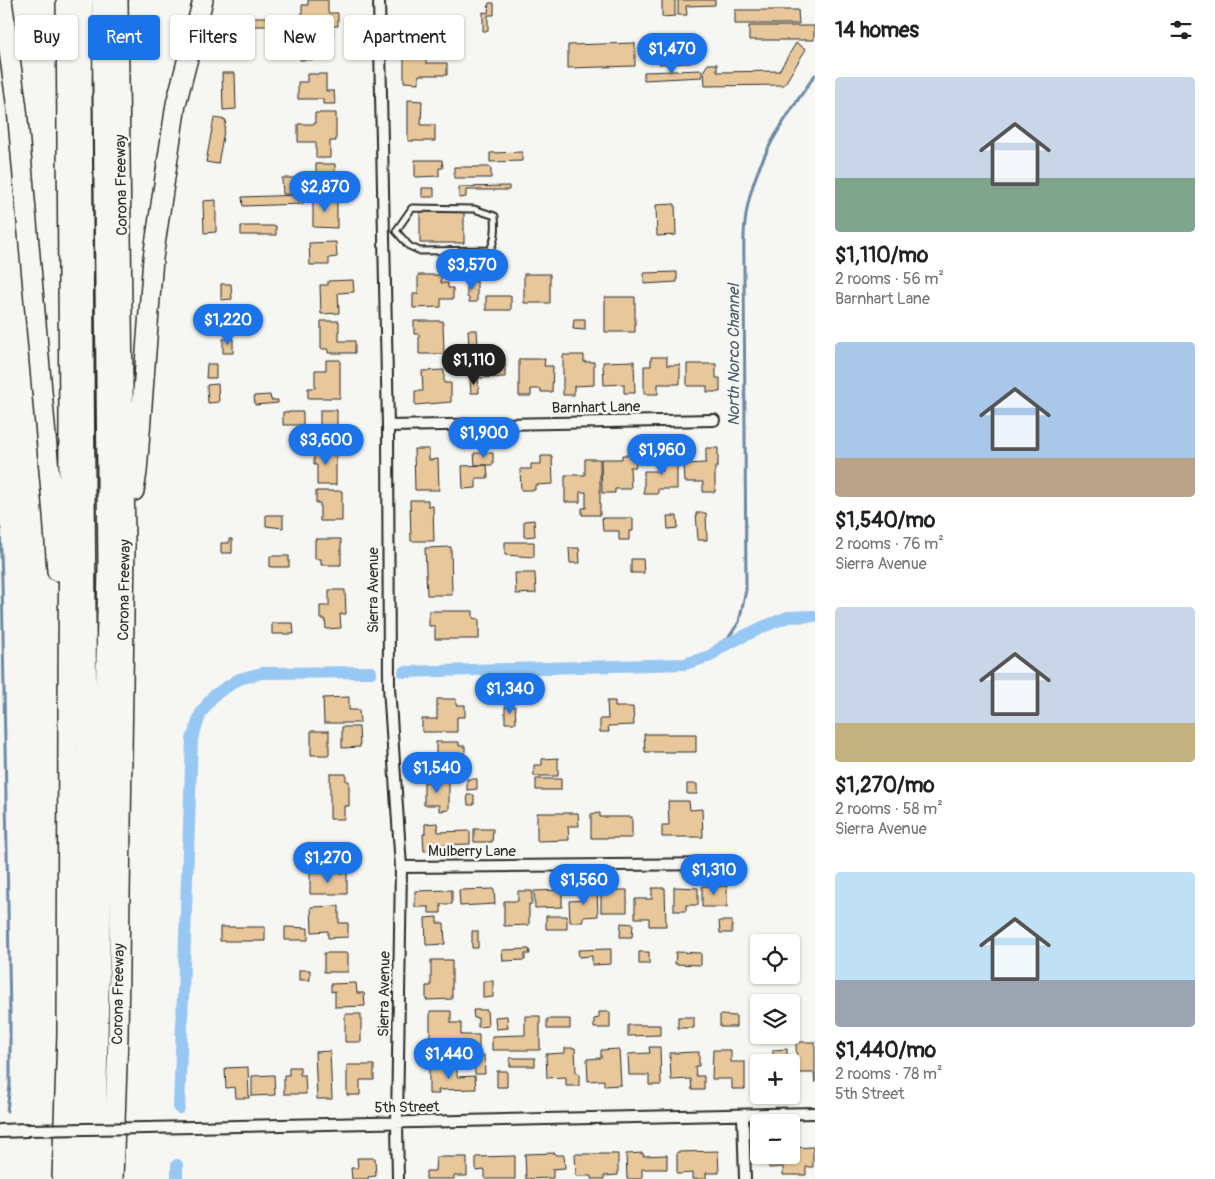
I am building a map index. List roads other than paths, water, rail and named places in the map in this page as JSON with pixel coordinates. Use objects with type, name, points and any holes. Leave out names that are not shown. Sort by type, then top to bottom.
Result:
[{"type":"highway","points":[[2,0],[17,109],[54,515],[67,750]]},
{"type":"highway","points":[[62,1179],[67,1035],[69,406],[66,0]]},
{"type":"highway","points":[[78,1179],[87,748],[82,96],[83,0]]},
{"type":"highway","points":[[95,1179],[108,568],[102,0]]},
{"type":"highway","name":"Corona Freeway","points":[[113,1179],[118,1036],[125,544],[118,0]]},
{"type":"highway","points":[[125,544],[137,472],[153,258],[176,104],[203,0]]},
{"type":"street","name":"Sierra Avenue","points":[[379,0],[388,426],[388,655],[400,867],[398,1179]]},
{"type":"street","name":"Barnhart Lane","points":[[388,426],[714,420]]},
{"type":"street","name":"Mulberry Lane","points":[[400,867],[724,864]]},
{"type":"street","name":"5th Street","points":[[0,1131],[743,1114],[815,1114]]},
{"type":"street","points":[[743,1114],[745,1179]]},
{"type":"lane","points":[[384,231],[396,231],[409,246],[420,251],[490,250],[496,233],[495,216],[474,208],[412,208],[396,231]]},
{"type":"waterway","name":"North Norco Channel","points":[[723,646],[739,622],[746,590],[744,234],[748,202],[761,163],[770,144],[791,109],[815,75]]},
{"type":"waterway","points":[[0,528],[10,1015],[10,1085],[7,1111]]},
{"type":"waterway","points":[[404,672],[685,664],[710,656],[723,646],[788,617],[815,616]]},
{"type":"waterway","points":[[179,1108],[192,739],[201,713],[213,696],[239,679],[262,673],[371,672]]},
{"type":"waterway","points":[[177,1165],[177,1179]]}]
